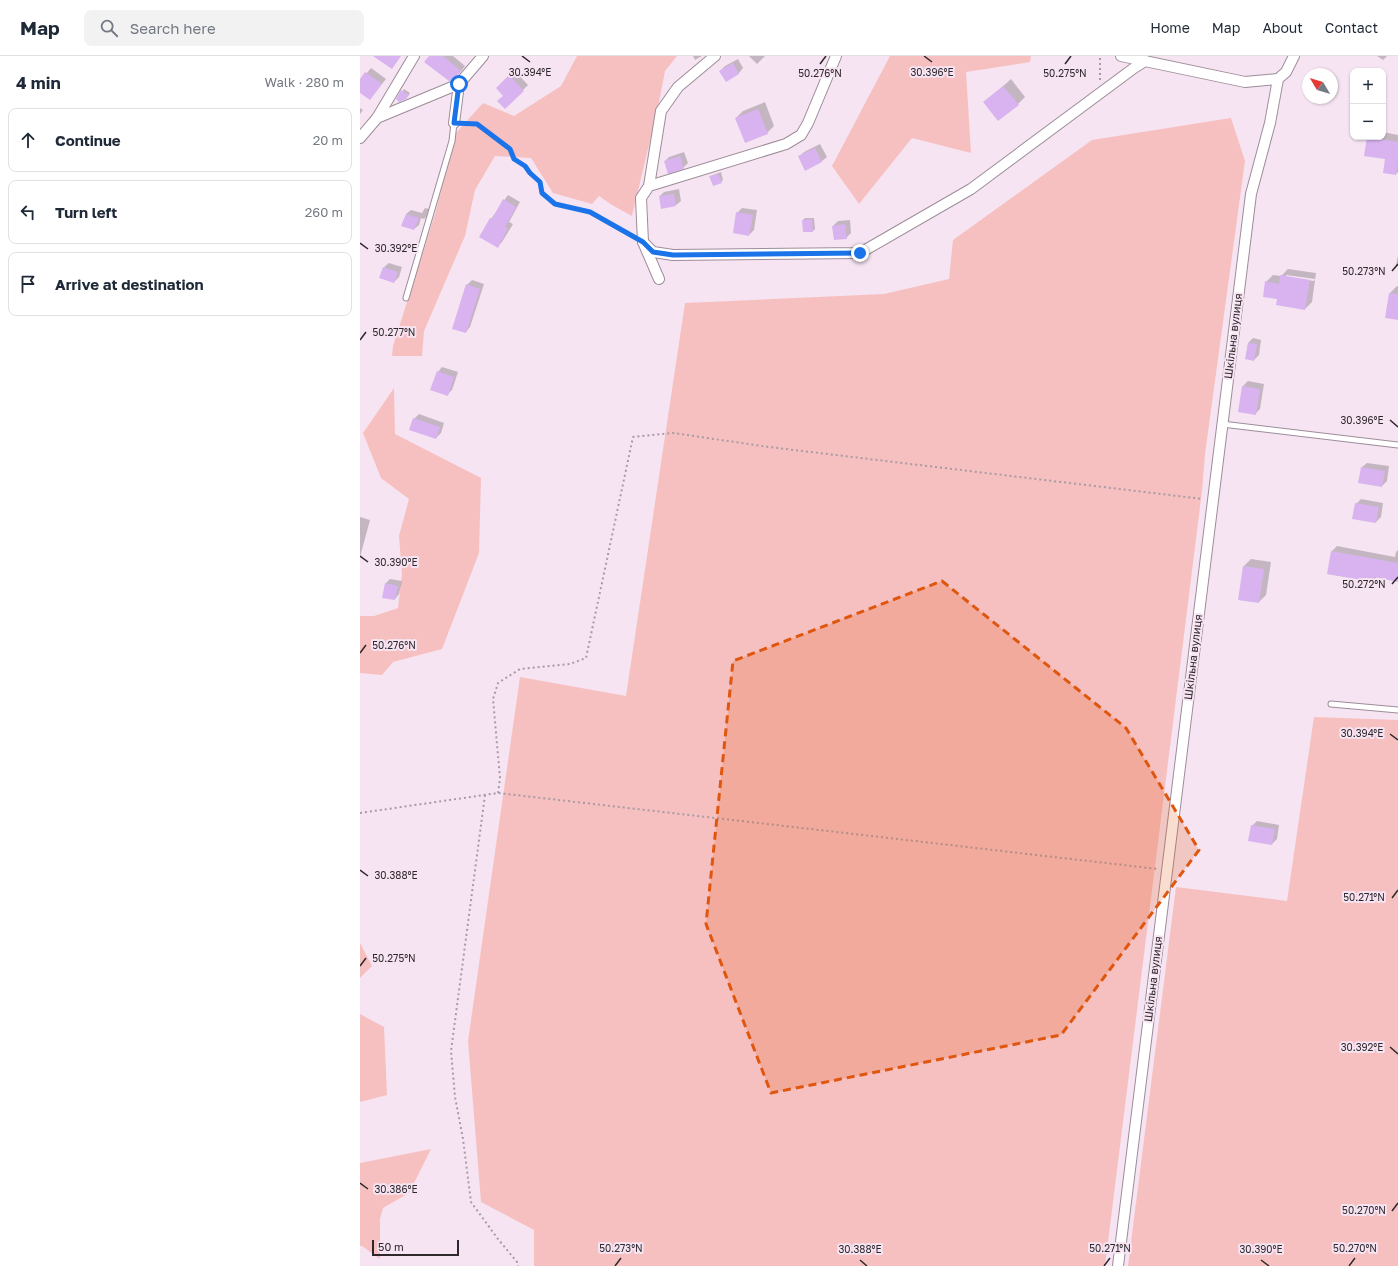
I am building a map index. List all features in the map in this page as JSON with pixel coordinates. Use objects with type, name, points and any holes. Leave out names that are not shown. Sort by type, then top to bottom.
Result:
[{"type":"street","points":[[360,138],[377,118],[414,56]]},
{"type":"street","points":[[377,118],[459,84],[483,56]]},
{"type":"street","points":[[660,279],[643,242],[641,198],[649,186],[661,111],[678,87],[715,56]]},
{"type":"street","points":[[649,186],[786,144],[801,135],[808,123],[836,56]]},
{"type":"street","points":[[1121,56],[1245,82],[1278,79]]},
{"type":"street","name":"Шкільна вулиця","points":[[1118,1266],[1251,194],[1267,135],[1278,79],[1286,72],[1294,56]]},
{"type":"street","points":[[643,242],[653,252],[673,255],[860,253],[971,189],[1145,61]]},
{"type":"street","points":[[454,123],[459,84]]},
{"type":"lane","points":[[406,298],[452,141],[454,123]]},
{"type":"lane","points":[[1222,424],[1398,445]]},
{"type":"lane","points":[[1331,704],[1398,710]]},
{"type":"path","points":[[1100,56],[1100,94]]},
{"type":"path","points":[[454,123],[477,124],[510,149],[514,159],[525,166],[540,182],[542,193],[555,204],[590,212],[643,242]]},
{"type":"path","points":[[498,793],[500,778],[493,699],[498,684],[520,669],[570,664],[586,658],[633,437],[673,433],[769,447],[1212,500]]},
{"type":"path","points":[[360,813],[498,793],[1167,870]]},
{"type":"path","points":[[484,795],[451,1051],[455,1097],[463,1139],[471,1202],[498,1240],[517,1262],[518,1266]]},
{"type":"highlighted area","points":[[942,581],[1126,728],[1199,850],[1061,1035],[771,1093],[706,924],[733,661]]},
{"type":"shaded area","points":[[577,56],[677,56],[665,71],[632,216],[599,196],[592,204],[553,193],[531,158],[495,156],[475,190],[465,236],[424,331],[422,356],[392,356],[393,346],[435,214],[456,133],[483,103],[514,116],[561,86]]},
{"type":"shaded area","points":[[890,56],[1031,56],[1030,62],[966,72],[971,153],[912,138],[859,204],[832,166]]},
{"type":"shaded area","points":[[1231,118],[1245,161],[1205,454],[1202,491],[1105,1266],[534,1266],[534,1230],[481,1202],[468,1041],[520,677],[626,696],[685,303],[884,294],[949,279],[953,240],[1092,140]]},
{"type":"shaded area","points":[[394,388],[395,434],[481,478],[479,553],[442,649],[393,662],[382,675],[360,673],[360,616],[374,616],[398,608],[402,574],[399,536],[409,499],[381,478],[363,433]]},
{"type":"shaded area","points":[[1314,717],[1398,720],[1398,1266],[1128,1266],[1176,887],[1287,901]]},
{"type":"shaded area","points":[[360,943],[372,966],[360,978]]},
{"type":"shaded area","points":[[360,1014],[384,1027],[387,1095],[360,1102]]},
{"type":"shaded area","points":[[431,1149],[409,1193],[383,1208],[380,1219],[380,1259],[360,1246],[360,1163]]},
{"type":"building","points":[[373,56],[401,56],[392,69]]},
{"type":"building","points":[[429,56],[443,56],[461,71],[455,79],[449,81],[424,62]]},
{"type":"building","points":[[733,63],[739,74],[726,82],[719,71]]},
{"type":"building","points":[[365,72],[382,84],[370,100],[360,93],[360,79]]},
{"type":"building","points":[[509,75],[524,91],[505,109],[497,101],[503,96],[496,88]]},
{"type":"building","points":[[1003,86],[1019,105],[998,121],[983,102]]},
{"type":"building","points":[[401,90],[409,95],[406,99],[399,102],[396,99]]},
{"type":"building","points":[[758,109],[768,134],[745,143],[735,118]]},
{"type":"building","points":[[1367,140],[1386,140],[1398,142],[1398,164],[1396,175],[1383,173],[1385,159],[1364,156]]},
{"type":"building","points":[[815,148],[822,162],[805,171],[798,156]]},
{"type":"building","points":[[680,156],[684,169],[668,174],[664,161]]},
{"type":"building","points":[[718,174],[722,183],[713,186],[709,176]]},
{"type":"building","points":[[674,194],[676,206],[661,209],[659,196]]},
{"type":"building","points":[[503,199],[516,207],[505,227],[508,228],[498,248],[479,237],[490,218],[492,219]]},
{"type":"building","points":[[736,212],[753,215],[749,236],[733,233]]},
{"type":"building","points":[[406,214],[419,218],[414,230],[401,226]]},
{"type":"building","points":[[812,219],[813,232],[803,232],[802,220]]},
{"type":"building","points":[[845,224],[847,239],[834,240],[832,226]]},
{"type":"building","points":[[383,267],[398,272],[394,283],[379,278]]},
{"type":"building","points":[[1280,275],[1310,280],[1305,310],[1276,305],[1277,299],[1263,297],[1265,281],[1279,284]]},
{"type":"building","points":[[466,284],[480,289],[466,333],[452,329]]},
{"type":"building","points":[[1389,293],[1398,294],[1398,320],[1385,318]]},
{"type":"building","points":[[1248,343],[1257,344],[1254,361],[1245,359]]},
{"type":"building","points":[[437,371],[454,377],[448,396],[430,390]]},
{"type":"building","points":[[1242,386],[1260,389],[1256,415],[1238,412]]},
{"type":"building","points":[[413,418],[440,427],[436,439],[409,430]]},
{"type":"building","points":[[1361,467],[1385,471],[1382,487],[1358,483]]},
{"type":"building","points":[[1355,503],[1379,507],[1376,523],[1352,519]]},
{"type":"building","points":[[1331,551],[1398,563],[1398,582],[1374,577],[1373,582],[1327,574]]},
{"type":"building","points":[[1243,566],[1264,569],[1259,603],[1238,600]]},
{"type":"building","points":[[385,583],[398,586],[395,600],[382,598]]},
{"type":"building","points":[[1251,825],[1275,829],[1272,845],[1248,841]]},
{"type":"route","points":[[459,84],[454,123],[477,124],[510,149],[514,159],[525,166],[540,182],[542,193],[555,204],[590,212],[643,242],[653,252],[673,255],[860,253]]}]
